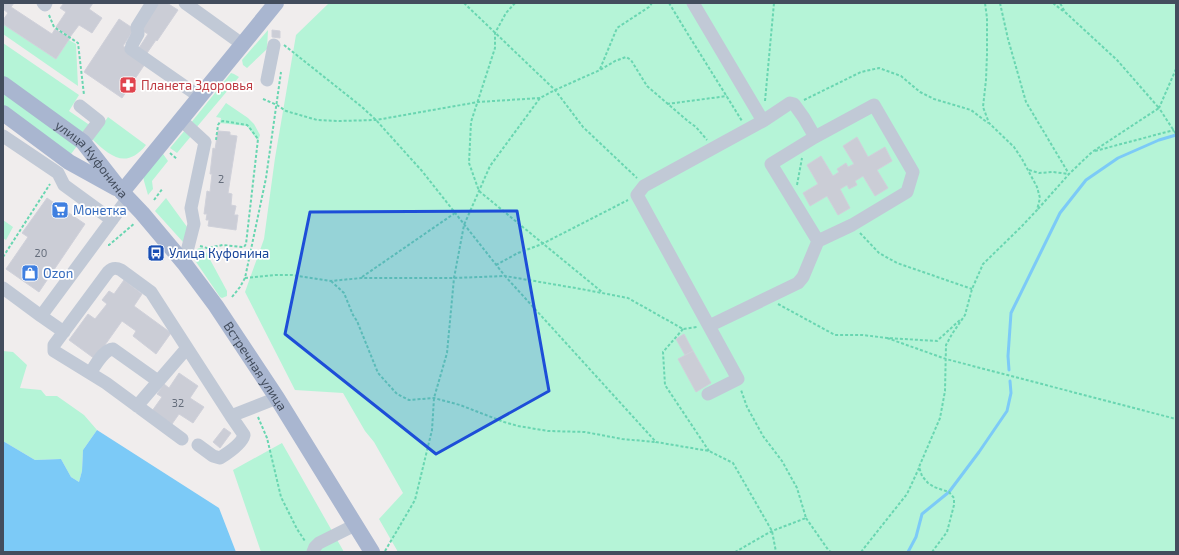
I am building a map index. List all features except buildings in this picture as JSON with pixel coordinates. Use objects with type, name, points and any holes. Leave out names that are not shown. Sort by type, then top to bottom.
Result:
[{"type":"main road","points":[[125,195],[181,120],[276,3]]},
{"type":"main road","name":"улица Куфонина","points":[[3,84],[83,142],[125,195]]},
{"type":"main road","name":"улица Куфонина","points":[[3,113],[69,162],[125,195]]},
{"type":"main road","name":"Встречная улица","points":[[125,195],[184,263],[216,306],[277,398],[372,552]]},
{"type":"street","points":[[152,3],[137,27],[138,34],[131,49],[200,97]]},
{"type":"street","points":[[185,3],[213,21],[242,44]]},
{"type":"street","points":[[693,3],[763,121]]},
{"type":"street","points":[[267,80],[281,48]]},
{"type":"street","points":[[82,101],[99,121],[83,142]]},
{"type":"street","points":[[708,394],[738,379],[709,326],[641,191],[748,130],[790,103],[797,106],[812,139]]},
{"type":"street","points":[[709,326],[798,283],[801,280],[818,241],[852,225],[907,192],[913,172],[874,105],[812,139],[771,164],[818,241]]},
{"type":"street","points":[[181,120],[205,142],[191,208],[194,224],[184,263]]},
{"type":"street","points":[[3,136],[58,173],[64,185],[112,220]]},
{"type":"street","points":[[41,316],[112,220],[125,195]]},
{"type":"street","points":[[182,439],[106,383],[54,351],[54,345],[112,268],[116,268],[151,292],[244,435],[240,443],[220,458],[214,456],[198,445]]},
{"type":"street","points":[[3,288],[17,303],[41,316],[64,332]]},
{"type":"street","points":[[137,406],[188,348]]},
{"type":"street","points":[[90,373],[105,352],[108,349],[113,349],[158,381]]},
{"type":"street","points":[[231,416],[277,398]]},
{"type":"street","points":[[313,552],[314,547],[319,543],[355,525]]},
{"type":"path","points":[[464,3],[556,90],[583,127],[641,191],[542,244],[518,253],[496,265]]},
{"type":"path","points":[[515,3],[506,13],[496,33],[495,48],[471,122],[469,163],[478,191],[603,293]]},
{"type":"path","points":[[600,70],[617,28],[649,7],[652,3]]},
{"type":"path","points":[[669,3],[748,130]]},
{"type":"path","points":[[763,121],[774,3]]},
{"type":"path","points":[[985,3],[987,18],[987,54],[983,107],[989,123]]},
{"type":"path","points":[[1000,3],[1008,39],[1026,102],[1069,174]]},
{"type":"path","points":[[1053,3],[1065,12],[1117,60],[1158,108],[1176,134]]},
{"type":"path","points":[[1060,3],[1065,12]]},
{"type":"path","points":[[54,27],[78,43],[82,101]]},
{"type":"path","points":[[281,48],[362,107],[376,120],[422,171],[505,276],[656,442]]},
{"type":"path","points":[[263,99],[286,111],[318,120],[376,120],[478,102],[540,98],[626,57],[631,60],[647,86],[696,127],[709,142]]},
{"type":"path","points":[[232,297],[246,278],[266,178],[282,68]]},
{"type":"path","points":[[790,103],[806,100],[861,72],[879,68],[902,76],[920,92],[934,99],[971,110],[989,123],[1014,147],[1029,170],[1037,186],[1040,198],[1037,210]]},
{"type":"path","points":[[861,552],[907,494],[940,418],[945,391],[946,345],[965,315],[972,289],[983,264],[1022,226],[1069,174],[1092,152],[1158,108],[1176,69]]},
{"type":"path","points":[[667,104],[727,96]]},
{"type":"path","points":[[384,552],[415,500],[432,430],[434,398],[448,353],[454,278],[464,225],[490,166],[540,98]]},
{"type":"path","points":[[190,241],[207,248],[223,245],[242,248],[246,244],[258,141],[257,137],[247,125],[223,121],[218,125],[215,145],[204,145]]},
{"type":"path","points":[[1092,152],[1174,130]]},
{"type":"path","points":[[791,197],[797,186],[803,155],[812,139]]},
{"type":"path","points":[[169,152],[177,159]]},
{"type":"path","points":[[1029,170],[1039,173],[1053,172],[1069,174]]},
{"type":"path","points":[[3,257],[58,173]]},
{"type":"path","points":[[154,200],[163,188]]},
{"type":"path","points":[[361,278],[455,213]]},
{"type":"path","points":[[99,238],[109,245],[136,222]]},
{"type":"path","points":[[852,225],[879,253],[897,263],[972,289]]},
{"type":"path","points":[[246,278],[292,275],[331,281],[361,278],[454,278],[505,276],[628,298],[683,329],[709,326]]},
{"type":"path","points":[[331,281],[344,293],[378,374],[397,394],[409,400],[434,398],[460,404],[518,426],[548,431],[585,432],[622,439],[656,442],[709,451],[733,463],[772,531],[776,552]]},
{"type":"path","points":[[767,298],[835,335],[863,335],[937,341],[965,315]]},
{"type":"path","points":[[683,329],[663,352],[665,385],[709,451]]},
{"type":"path","points":[[887,338],[946,359],[1176,419]]},
{"type":"path","points":[[738,379],[747,407],[763,436],[782,461],[797,488],[806,518],[831,552]]},
{"type":"path","points":[[254,407],[267,438],[281,496],[297,529],[313,552]]},
{"type":"path","points":[[919,467],[922,476],[928,483],[934,487],[949,492],[954,498],[954,505],[947,532],[932,552]]},
{"type":"path","points":[[735,552],[772,531],[806,518]]},
{"type":"highlighted area","points":[[517,211],[549,391],[436,454],[285,334],[310,212]]},
{"type":"green space","points":[[329,3],[1176,3],[1176,552],[398,552],[379,519],[403,493],[374,442],[365,431],[343,393],[295,390],[245,292],[264,239],[275,158],[296,35]]},
{"type":"green space","points":[[3,24],[56,59],[69,40],[76,44],[78,86],[3,34]]},
{"type":"green space","points":[[268,30],[267,49],[247,68],[243,65],[242,60]]},
{"type":"green space","points":[[3,43],[79,95],[69,111],[91,126],[85,135],[3,77]]},
{"type":"green space","points":[[231,73],[239,77],[196,128],[190,124]]},
{"type":"green space","points":[[3,93],[77,146],[71,154],[3,105]]},
{"type":"green space","points":[[226,103],[254,124],[260,135],[258,141],[247,126],[220,123],[221,118],[216,117]]},
{"type":"green space","points":[[108,117],[146,145],[139,153],[125,159],[118,158],[105,151],[92,139]]},
{"type":"green space","points":[[186,129],[192,135],[177,153],[170,148]]},
{"type":"green space","points":[[161,151],[168,161],[152,181],[153,189],[148,195],[143,176]]},
{"type":"green space","points":[[166,198],[190,231],[183,242],[155,211]]},
{"type":"green space","points":[[3,220],[13,227],[6,240],[3,238]]},
{"type":"green space","points":[[199,248],[203,248],[206,252],[227,291],[227,296],[222,298],[220,297],[194,259],[194,252]]},
{"type":"green space","points":[[3,351],[13,352],[27,365],[20,388],[41,390],[46,396],[57,396],[84,415],[97,430],[83,450],[82,471],[79,482],[71,477],[61,459],[35,460],[3,441]]},
{"type":"green space","points":[[282,443],[344,552],[261,552],[233,470]]},
{"type":"water","points":[[97,430],[219,508],[236,552],[3,552],[3,441],[35,460],[61,459],[71,477],[79,482],[82,471],[83,450]]},
{"type":"waterway","points":[[1009,370],[1008,356],[1011,313],[1060,213],[1086,180],[1118,158],[1159,140],[1176,135]]},
{"type":"waterway","points":[[908,552],[916,537],[922,514],[949,492],[1007,411],[1011,393],[1010,381]]},
{"type":"place","name":"Планета Здоровья","points":[[128,85]]},
{"type":"place","name":"Монетка","points":[[60,210]]},
{"type":"place","name":"Улица Куфонина","points":[[156,253]]},
{"type":"place","name":"Ozon","points":[[30,273]]}]
